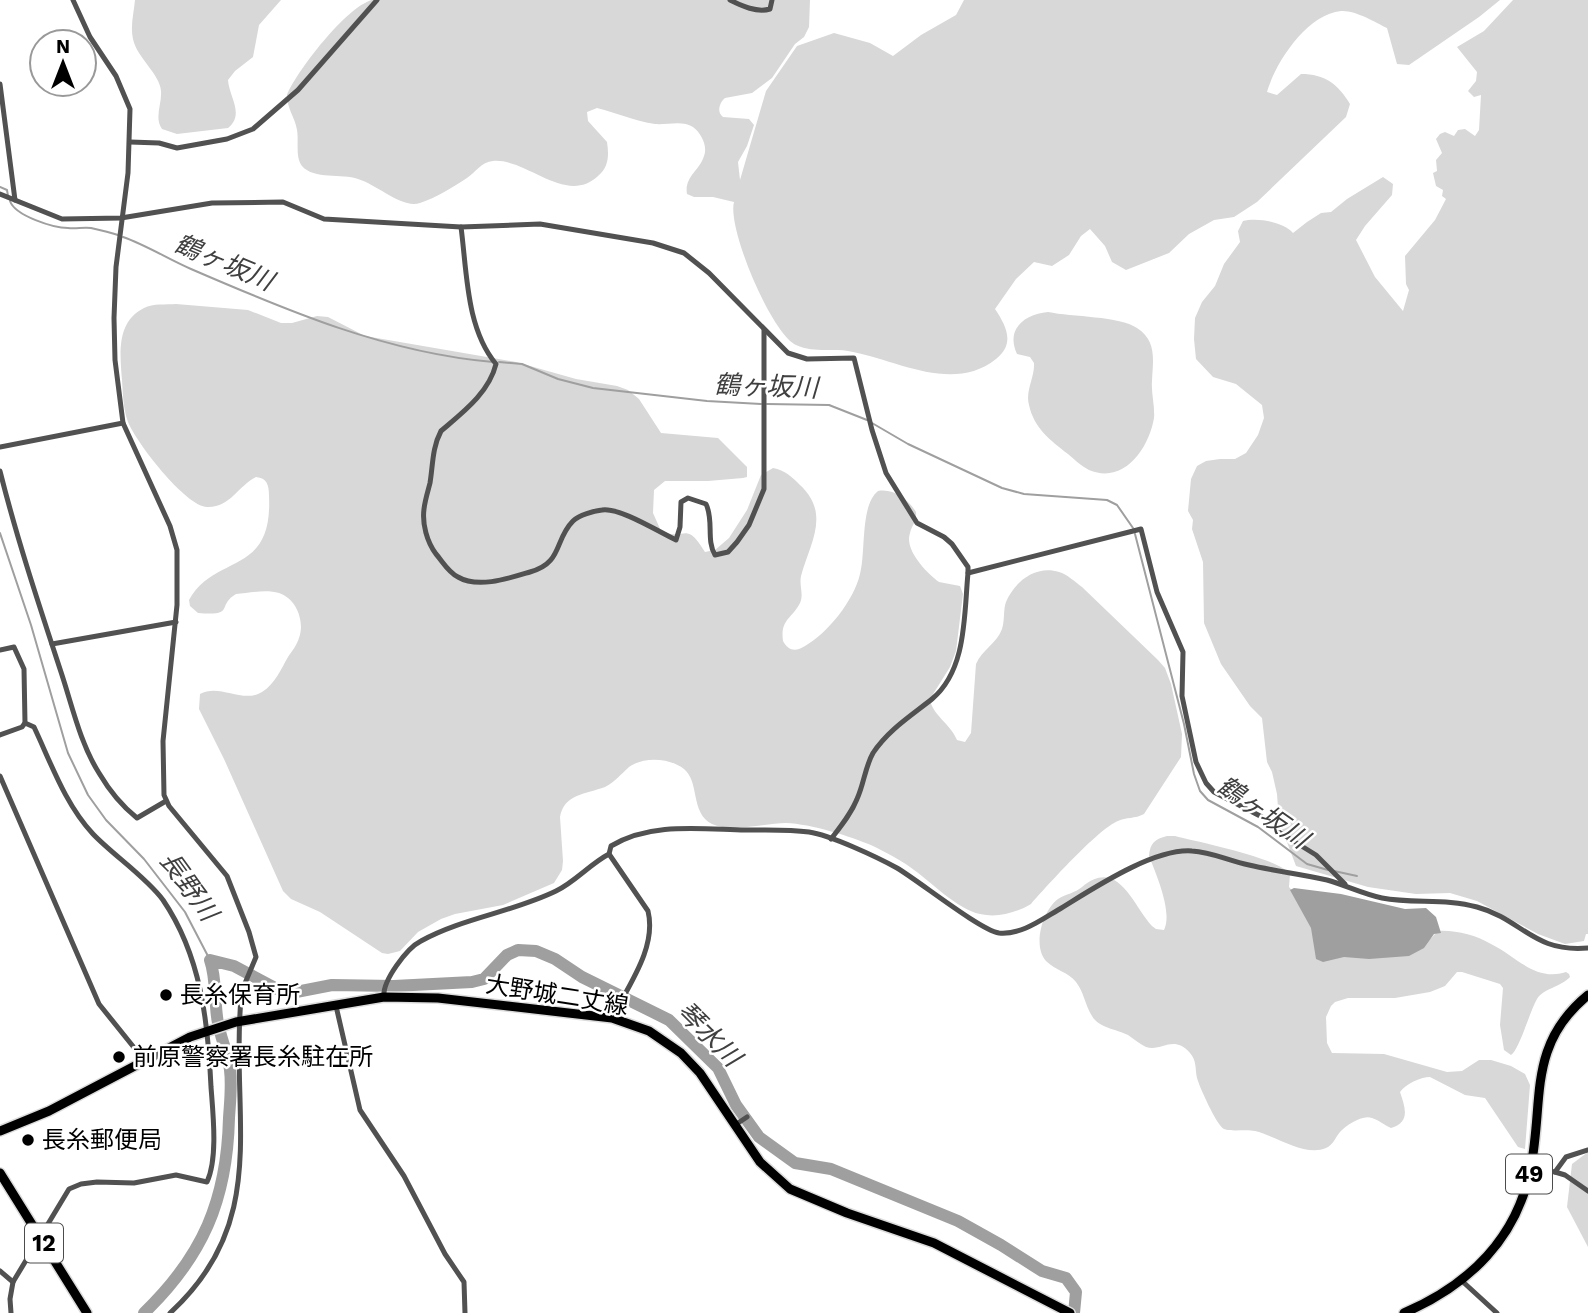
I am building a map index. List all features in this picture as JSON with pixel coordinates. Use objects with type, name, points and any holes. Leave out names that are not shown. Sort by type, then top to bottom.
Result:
[{"type":"main road","name":"大野城二丈線","points":[[208,1030],[238,1022],[336,1006],[384,993],[612,1018],[649,1031],[681,1053],[741,1121],[760,1162],[790,1189],[847,1213],[934,1243],[1069,1313]]},
{"type":"main road","name":"49","points":[[1404,1313],[1438,1297],[1462,1280],[1489,1256],[1502,1238],[1522,1199],[1531,1168],[1537,1094],[1546,1054],[1568,1015],[1588,995]]},
{"type":"main road","points":[[0,1131],[49,1111],[144,1060],[208,1030]]},
{"type":"main road","name":"12","points":[[0,1173],[87,1313]]},
{"type":"street","points":[[73,0],[83,24],[123,88],[130,109],[130,142],[116,267],[114,328],[123,423],[176,541],[176,622],[163,741],[166,801],[227,876],[256,957],[247,979],[238,1022],[240,1174],[232,1218],[224,1243],[214,1259],[170,1313]]},
{"type":"street","points":[[130,142],[159,143],[177,148],[227,139],[253,129],[298,90],[377,0]]},
{"type":"street","points":[[730,0],[765,11],[770,9],[772,0]]},
{"type":"street","points":[[0,84],[15,200]]},
{"type":"street","points":[[1,194],[62,219],[121,218],[212,203],[283,202],[324,219],[461,227],[540,224],[653,243],[684,253],[709,273],[788,353],[807,359],[854,358],[886,473],[917,523],[952,544],[968,568],[968,573],[960,644],[956,663],[947,681],[931,700],[888,736],[873,753],[858,798],[831,839]]},
{"type":"street","points":[[461,227],[477,332],[485,351],[496,364],[480,396],[441,431],[437,438],[424,509],[424,523],[433,549],[449,570],[470,582],[490,582],[547,566],[572,522],[580,516],[603,510],[626,516],[676,540],[679,536],[681,502],[688,498],[706,504],[711,527],[711,547],[715,555],[721,555],[737,542],[749,525],[764,489],[764,330]]},
{"type":"street","points":[[0,447],[123,423]]},
{"type":"street","points":[[0,471],[14,527],[52,644],[85,745],[98,772],[117,798],[137,818],[166,801]]},
{"type":"street","points":[[968,573],[1141,529],[1157,592],[1182,652],[1182,696],[1196,761],[1206,783],[1214,792],[1262,817],[1279,832],[1316,855],[1349,887]]},
{"type":"street","points":[[52,644],[176,622]]},
{"type":"street","points":[[0,650],[14,647],[24,669],[25,723],[22,727],[0,735]]},
{"type":"street","points":[[11,1313],[13,1282],[65,1195],[74,1186],[97,1182],[134,1183],[176,1175],[207,1182],[212,1165],[213,1125],[208,1030],[194,961],[161,897],[80,819],[34,727],[25,723]]},
{"type":"street","points":[[0,776],[99,1004],[144,1060]]},
{"type":"street","points":[[384,993],[392,972],[418,942],[459,925],[511,910],[559,890],[609,854],[611,846],[632,835],[695,828],[811,832],[895,867],[998,933],[1034,925],[1107,880],[1180,851],[1200,852],[1248,865],[1308,876],[1384,898],[1444,901],[1477,906],[1553,947],[1565,950],[1588,948]]},
{"type":"street","points":[[609,854],[648,911],[650,921],[645,952],[612,1018]]},
{"type":"street","points":[[336,1006],[360,1110],[404,1176],[445,1254],[464,1282],[465,1313]]},
{"type":"street","points":[[1555,1172],[1566,1157],[1588,1150]]},
{"type":"street","points":[[1531,1168],[1564,1175],[1588,1191]]},
{"type":"street","points":[[0,1271],[13,1282]]},
{"type":"street","points":[[1462,1280],[1497,1313]]},
{"type":"shaded area","points":[[135,0],[281,0],[259,25],[253,57],[228,80],[236,111],[233,123],[228,128],[177,134],[162,129],[159,120],[160,85],[133,39]]},
{"type":"shaded area","points":[[372,0],[810,0],[809,27],[772,78],[752,93],[725,98],[720,104],[719,110],[723,117],[749,119],[754,125],[738,162],[740,180],[766,91],[797,46],[834,33],[870,43],[893,56],[921,35],[956,15],[964,0],[1500,0],[1409,65],[1397,64],[1387,28],[1371,20],[1352,12],[1341,11],[1316,21],[1285,54],[1267,92],[1277,95],[1301,74],[1324,78],[1336,86],[1350,104],[1346,117],[1257,202],[1234,217],[1214,220],[1189,234],[1169,253],[1126,270],[1112,262],[1105,246],[1090,229],[1081,236],[1069,255],[1052,266],[1034,262],[1016,279],[995,309],[1007,335],[1006,347],[996,359],[979,369],[962,374],[944,374],[926,372],[846,351],[803,348],[786,336],[764,301],[744,256],[737,234],[734,202],[687,194],[690,178],[705,152],[701,136],[689,125],[648,123],[597,108],[587,112],[588,121],[607,142],[607,160],[598,176],[586,184],[573,186],[546,179],[519,166],[493,161],[482,165],[467,178],[438,195],[413,204],[398,200],[358,179],[321,175],[307,170],[299,158],[297,130],[287,95],[301,71],[336,27],[361,5]]},
{"type":"shaded area","points":[[1513,0],[1588,0],[1588,934],[1584,941],[1565,944],[1538,934],[1477,901],[1450,893],[1416,894],[1368,887],[1296,866],[1279,821],[1277,794],[1267,762],[1262,718],[1250,706],[1221,664],[1204,623],[1203,562],[1192,529],[1193,520],[1188,511],[1191,479],[1197,466],[1206,461],[1235,459],[1246,453],[1258,435],[1264,418],[1262,405],[1236,384],[1213,377],[1196,359],[1195,318],[1202,302],[1215,286],[1224,264],[1240,242],[1238,231],[1243,221],[1270,221],[1293,233],[1321,213],[1331,212],[1383,177],[1393,184],[1392,195],[1356,240],[1375,277],[1403,311],[1409,290],[1406,284],[1405,256],[1435,220],[1446,199],[1442,196],[1443,190],[1436,186],[1433,173],[1437,171],[1436,160],[1442,153],[1436,139],[1445,132],[1454,136],[1458,130],[1465,129],[1475,136],[1479,130],[1481,95],[1474,97],[1468,91],[1476,81],[1477,72],[1457,47],[1484,31]]},
{"type":"shaded area","points":[[176,304],[248,310],[281,323],[317,316],[328,317],[365,336],[516,362],[628,390],[639,399],[661,433],[718,438],[747,467],[747,477],[743,478],[665,481],[654,490],[653,513],[661,531],[669,534],[689,534],[705,552],[715,550],[729,538],[747,510],[761,475],[773,468],[785,472],[809,496],[816,518],[813,540],[801,576],[801,600],[783,628],[783,641],[792,650],[802,648],[814,640],[846,605],[860,574],[868,507],[878,491],[895,493],[916,512],[909,540],[913,554],[939,582],[960,586],[963,594],[956,651],[950,667],[930,699],[934,710],[957,740],[965,742],[971,733],[976,664],[1000,634],[1005,605],[1010,594],[1027,576],[1050,570],[1065,574],[1082,587],[1165,668],[1182,734],[1181,757],[1144,814],[1109,826],[1073,859],[1031,904],[1000,915],[980,914],[962,907],[901,861],[873,846],[842,835],[786,823],[739,828],[712,824],[701,813],[692,782],[684,769],[672,762],[642,761],[629,767],[605,787],[571,799],[562,809],[560,817],[563,861],[562,870],[554,883],[503,905],[441,919],[418,932],[400,951],[382,953],[320,912],[291,899],[283,891],[199,709],[200,694],[208,691],[247,696],[267,689],[296,646],[301,625],[291,600],[274,592],[236,594],[230,598],[224,609],[217,613],[198,613],[190,606],[189,600],[200,585],[240,561],[262,540],[268,522],[269,492],[265,481],[256,477],[222,504],[207,507],[198,504],[162,472],[128,422],[121,360],[124,330],[135,314],[148,306]]},
{"type":"shaded area","points":[[1048,312],[1129,324],[1143,333],[1151,345],[1154,418],[1147,441],[1133,461],[1124,468],[1102,473],[1089,470],[1049,438],[1031,413],[1028,400],[1034,363],[1030,357],[1017,354],[1014,337],[1025,319]]},
{"type":"shaded area","points":[[1167,836],[1219,846],[1271,862],[1290,874],[1289,887],[1297,896],[1423,946],[1438,931],[1458,932],[1485,941],[1535,971],[1545,974],[1569,974],[1570,977],[1537,999],[1511,1055],[1504,1050],[1500,1025],[1503,988],[1500,984],[1462,972],[1457,972],[1445,986],[1430,992],[1395,998],[1348,998],[1335,1002],[1326,1017],[1327,1043],[1332,1053],[1384,1054],[1447,1072],[1462,1071],[1479,1060],[1491,1060],[1525,1074],[1530,1085],[1525,1149],[1518,1147],[1485,1098],[1465,1095],[1430,1077],[1406,1086],[1400,1092],[1405,1113],[1402,1122],[1391,1128],[1372,1118],[1360,1119],[1350,1123],[1326,1148],[1309,1150],[1255,1131],[1224,1129],[1201,1089],[1194,1059],[1184,1047],[1173,1044],[1146,1047],[1128,1035],[1103,1026],[1095,1020],[1076,982],[1046,961],[1042,954],[1040,937],[1044,919],[1058,899],[1095,879],[1105,877],[1115,880],[1123,887],[1152,926],[1164,930],[1165,903],[1149,856],[1154,842]]},
{"type":"shaded area","points":[[1294,888],[1341,894],[1405,909],[1426,908],[1436,917],[1441,933],[1434,934],[1424,948],[1409,956],[1369,959],[1344,957],[1323,962],[1316,959],[1311,928],[1290,890]]},
{"type":"shaded area","points":[[1588,1152],[1588,1247],[1567,1207],[1572,1164]]},
{"type":"waterway","name":"鶴ヶ坂川","points":[[0,187],[7,190],[8,196]]},
{"type":"waterway","name":"鶴ヶ坂川","points":[[10,201],[19,212],[45,223],[71,228],[91,228],[118,235]]},
{"type":"waterway","name":"鶴ヶ坂川","points":[[123,237],[227,285],[339,328],[415,350],[493,362]]},
{"type":"waterway","name":"鶴ヶ坂川","points":[[499,362],[522,364],[558,379],[593,388],[707,401],[761,404]]},
{"type":"waterway","name":"鶴ヶ坂川","points":[[767,404],[829,405],[867,420]]},
{"type":"waterway","name":"鶴ヶ坂川","points":[[872,423],[908,444],[1002,488],[1024,494],[1107,500],[1117,505],[1133,528]]},
{"type":"waterway","name":"長野川","points":[[0,533],[31,625],[68,753],[88,795],[106,820],[144,859],[185,912],[210,960]]},
{"type":"waterway","name":"鶴ヶ坂川","points":[[1135,534],[1200,791],[1208,800],[1258,827],[1307,864],[1328,870]]},
{"type":"waterway","name":"鶴ヶ坂川","points":[[1334,871],[1357,876]]},
{"type":"waterway","name":"琴水川","points":[[144,1313],[165,1292],[196,1248],[217,1201],[223,1175],[231,1076],[218,1023],[210,960],[234,966],[277,989],[291,993],[332,985],[394,986],[472,982],[484,979],[507,955],[518,950],[536,951],[555,959],[582,977],[669,1020],[718,1068],[736,1105],[759,1137],[795,1163],[831,1169],[958,1221],[1042,1271],[1066,1278],[1076,1292],[1074,1313]]},
{"type":"place","name":"長糸保育所","points":[[166,995]]},
{"type":"place","name":"前原警察署長糸駐在所","points":[[119,1057]]},
{"type":"place","name":"長糸郵便局","points":[[28,1140]]}]
